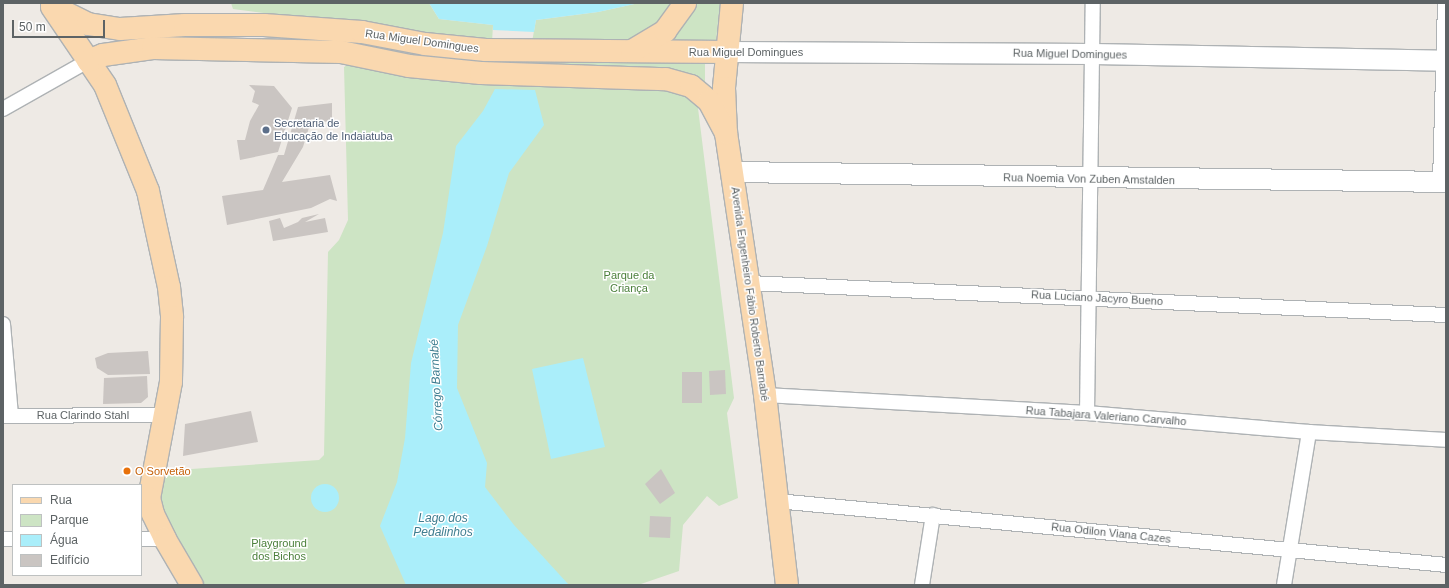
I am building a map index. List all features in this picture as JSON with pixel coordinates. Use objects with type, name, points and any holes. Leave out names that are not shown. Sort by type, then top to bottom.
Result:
[{"type":"main road","points":[[632,51],[665,31],[685,3]]},
{"type":"main road","name":"Avenida Engenheiro Fábio Roberto Barnabé","points":[[732,3],[724,88],[726,133],[765,395],[776,501],[787,585]]},
{"type":"main road","points":[[50,5],[106,85],[130,142],[148,191],[163,258],[172,317],[171,382],[163,415],[149,498],[153,514],[165,539],[192,585]]},
{"type":"main road","name":"Rua Miguel Domingues","points":[[50,5],[88,24],[120,29],[185,25],[264,25],[362,32],[425,44],[486,50],[1093,54],[1444,61]]},
{"type":"main road","points":[[88,61],[103,55],[153,48],[341,52],[409,66],[481,73],[666,79],[691,86],[709,101],[726,133]]},
{"type":"main road","name":"Rua Noemia Von Zuben Amstalden","points":[[733,172],[1090,179],[1443,182]]},
{"type":"street","points":[[1087,413],[1093,3]]},
{"type":"street","points":[[1443,182],[1445,3]]},
{"type":"street","points":[[3,109],[88,61]]},
{"type":"street","name":"Rua Luciano Jacyro Bueno","points":[[749,283],[1089,297],[1446,315]]},
{"type":"street","points":[[3,324],[7,416]]},
{"type":"street","name":"Rua Tabajara Valeriano Carvalho","points":[[765,395],[1087,413],[1309,432],[1446,440]]},
{"type":"street","name":"Rua Clarindo Stahl","points":[[7,416],[163,415]]},
{"type":"street","points":[[1284,585],[1309,432]]},
{"type":"street","name":"Rua Odilon Viana Cazes","points":[[776,501],[1446,565]]},
{"type":"street","points":[[922,585],[933,515]]},
{"type":"street","points":[[142,539],[165,539]]},
{"type":"green space","points":[[231,3],[429,3],[439,19],[493,25],[492,42],[233,9]]},
{"type":"green space","points":[[639,3],[674,3],[651,33],[637,42],[532,42],[536,20],[598,12]]},
{"type":"green space","points":[[692,3],[720,3],[716,41],[667,42]]},
{"type":"green space","points":[[367,42],[705,61],[705,86],[434,63],[352,44]]},
{"type":"green space","points":[[353,61],[672,86],[697,100],[734,398],[727,413],[738,498],[719,506],[707,496],[683,525],[679,571],[638,585],[205,585],[170,529],[159,503],[163,471],[319,460],[324,455],[328,252],[339,240],[348,220],[344,67]]},
{"type":"water","points":[[429,3],[639,3],[598,12],[536,20],[534,32],[493,30],[493,25],[439,19]]},
{"type":"water","name":"Lago dos Pedalinhos","points":[[495,89],[535,90],[544,125],[509,173],[487,246],[458,325],[457,388],[487,463],[485,487],[514,525],[569,585],[406,585],[380,526],[397,482],[405,438],[411,363],[443,233],[456,146],[483,111]]},
{"type":"water","points":[[583,358],[605,447],[551,459],[532,369]]},
{"type":"water","points":[[325,484],[335,488],[339,498],[335,508],[325,512],[315,508],[311,498],[315,488]]},
{"type":"building","name":"Secretaria de Educação de Indaiatuba","points":[[249,85],[274,86],[292,108],[278,152],[240,160],[237,140],[245,140],[250,121],[259,105],[252,102],[255,91]]},
{"type":"building","points":[[332,103],[332,122],[311,121],[303,147],[282,182],[330,175],[337,201],[330,199],[311,208],[227,225],[222,196],[263,190],[278,155],[284,155],[298,107]]},
{"type":"building","points":[[319,214],[305,222],[325,218],[328,232],[273,241],[269,221],[280,218],[284,228],[298,222],[302,218]]},
{"type":"building","points":[[148,351],[150,374],[108,375],[97,368],[95,358],[108,353]]},
{"type":"building","points":[[725,370],[726,394],[710,395],[709,371]]},
{"type":"building","points":[[682,372],[702,372],[702,403],[682,403]]},
{"type":"building","points":[[147,376],[148,397],[141,403],[103,404],[104,378]]},
{"type":"building","points":[[251,411],[258,442],[183,456],[185,424]]},
{"type":"building","points":[[661,469],[675,493],[660,504],[645,484]]},
{"type":"building","points":[[650,516],[671,517],[670,538],[649,537]]},
{"type":"place","name":"Secretaria de Educação de Indaiatuba","points":[[266,130]]},
{"type":"place","name":"O Sorvetão","points":[[127,471]]},
{"type":"park label","name":"Parque da Criança","points":[[629,282]]},
{"type":"park label","name":"Playground dos Bichos","points":[[279,550]]},
{"type":"water label","name":"Córrego Barnabé","points":[[437,385]]}]
